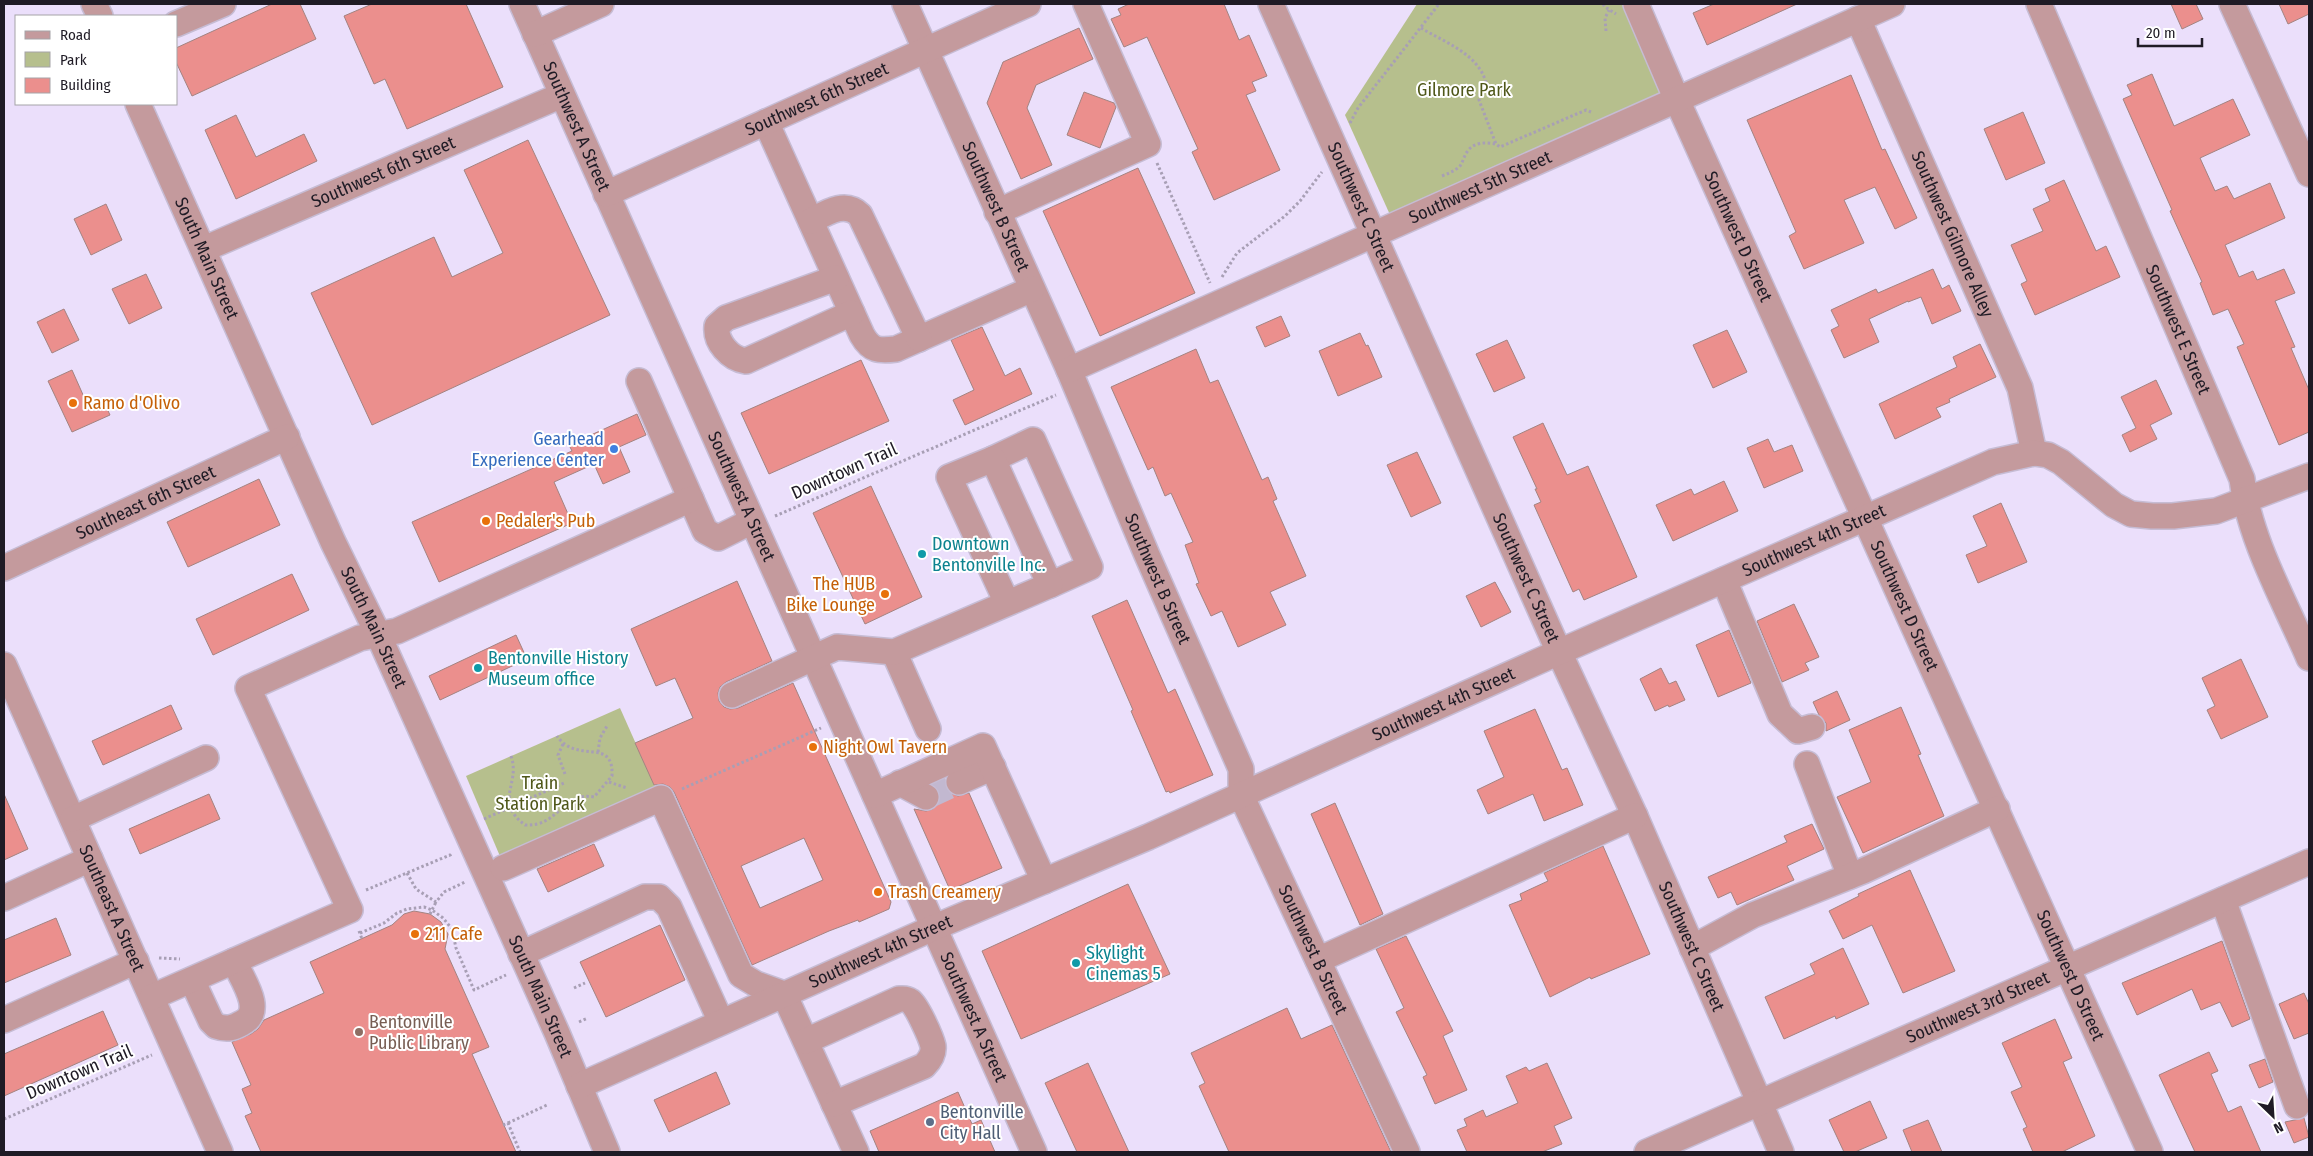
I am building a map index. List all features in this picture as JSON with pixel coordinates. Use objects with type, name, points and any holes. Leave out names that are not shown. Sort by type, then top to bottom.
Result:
[{"type":"street","points":[[178,23],[224,4]]},
{"type":"street","name":"Southwest A Street","points":[[522,4],[606,194],[763,519],[813,658],[1034,1152]]},
{"type":"street","points":[[535,34],[601,4]]},
{"type":"street","name":"Southwest B Street","points":[[905,4],[1032,289],[1065,380],[1147,555],[1242,769],[1241,795],[1407,1152]]},
{"type":"street","name":"Southwest 6th Street","points":[[606,194],[1028,4]]},
{"type":"street","points":[[997,212],[1148,144],[1086,4]]},
{"type":"street","name":"Southwest C Street","points":[[1270,4],[1558,652],[1635,816],[1781,1152]]},
{"type":"street","name":"Southwest 5th Street","points":[[1065,380],[1373,236],[1892,4]]},
{"type":"street","name":"Southwest E Street","points":[[2039,4],[2242,479],[2244,501],[2252,527],[2309,658]]},
{"type":"street","points":[[2232,4],[2309,174]]},
{"type":"street","name":"Southwest D Street","points":[[1629,10],[1677,100],[2150,1152]]},
{"type":"street","name":"Southwest Gilmore Alley","points":[[1858,19],[2020,388],[2034,453]]},
{"type":"street","name":"Southwest 6th Street","points":[[204,249],[562,95]]},
{"type":"street","name":"South Main Street","points":[[138,105],[288,437],[333,542],[378,634],[580,1086],[607,1152]]},
{"type":"street","points":[[766,122],[852,313],[868,345],[874,350],[896,349],[1032,289]]},
{"type":"street","points":[[811,221],[840,208],[855,210],[860,215],[918,339]]},
{"type":"street","points":[[836,278],[726,318],[717,326],[716,332],[727,353],[736,360],[746,361],[852,313]]},
{"type":"street","points":[[640,381],[705,531],[718,538],[763,519]]},
{"type":"street","name":"Southeast 6th Street","points":[[4,568],[288,437]]},
{"type":"street","points":[[732,695],[837,647],[894,652],[1050,585],[1090,567],[1033,440],[949,478],[1007,603]]},
{"type":"street","name":"Southwest 4th Street","points":[[580,1086],[784,994],[1241,795],[1864,516],[1985,465],[2014,456],[2034,453],[2048,456],[2061,462],[2114,505],[2131,514],[2152,516],[2193,515],[2216,511],[2309,476]]},
{"type":"street","points":[[993,459],[1050,585]]},
{"type":"street","points":[[152,997],[350,910],[248,688],[360,638],[397,631],[692,499]]},
{"type":"street","points":[[1724,580],[1780,714],[1798,732],[1812,727]]},
{"type":"street","points":[[894,652],[928,729]]},
{"type":"street","name":"Southeast A Street","points":[[4,664],[220,1152]]},
{"type":"street","points":[[874,795],[983,746],[1044,881]]},
{"type":"street","points":[[73,819],[206,758]]},
{"type":"street","points":[[1807,764],[1850,876]]},
{"type":"street","points":[[959,782],[993,767]]},
{"type":"street","points":[[900,784],[926,797]]},
{"type":"street","points":[[503,868],[661,798],[741,975],[756,984],[784,994],[856,1152]]},
{"type":"street","points":[[1692,948],[1753,915],[1850,876],[1997,809]]},
{"type":"street","points":[[1318,960],[1635,816]]},
{"type":"street","points":[[4,898],[90,859]]},
{"type":"street","name":"Southwest 3rd Street","points":[[1647,1152],[2309,862]]},
{"type":"street","points":[[521,954],[645,897],[659,897],[668,908],[721,1022]]},
{"type":"street","points":[[2223,900],[2297,1106]]},
{"type":"street","points":[[4,1020],[136,961]]},
{"type":"street","points":[[192,980],[211,1021],[216,1026],[231,1028],[246,1021],[252,1014],[253,1004],[234,962]]},
{"type":"street","points":[[806,1041],[899,999],[906,999],[912,1002],[916,1009],[933,1047],[930,1061],[924,1066],[834,1104]]},
{"type":"path","points":[[1348,127],[1358,108],[1439,4]]},
{"type":"path","points":[[1603,4],[1609,10],[1629,10]]},
{"type":"path","points":[[1606,31],[1605,18],[1609,10]]},
{"type":"path","points":[[1421,28],[1473,59],[1484,72],[1486,83],[1480,95],[1480,100],[1496,144]]},
{"type":"path","points":[[1438,178],[1455,170],[1462,164],[1467,152],[1475,144],[1487,142],[1500,147],[1586,110],[1594,114]]},
{"type":"path","points":[[1148,144],[1213,291]]},
{"type":"path","points":[[1218,283],[1237,253],[1285,216],[1300,201],[1323,171]]},
{"type":"path","name":"Downtown Trail","points":[[763,519],[1057,394],[1065,380]]},
{"type":"path","points":[[598,752],[600,738],[607,726]]},
{"type":"path","points":[[661,798],[826,726]]},
{"type":"path","points":[[511,756],[514,769],[508,796],[510,807],[519,820],[525,824],[543,823],[573,799],[580,796],[594,797],[612,776],[611,761],[606,755],[598,752],[575,750],[563,744],[557,736]]},
{"type":"path","points":[[563,744],[558,755],[565,774]]},
{"type":"path","points":[[481,820],[564,783]]},
{"type":"path","points":[[345,900],[450,855],[454,862]]},
{"type":"path","points":[[407,873],[410,882],[416,889],[436,902]]},
{"type":"path","points":[[431,912],[444,892],[469,880]]},
{"type":"path","points":[[360,933],[384,923],[397,913],[407,909],[424,907],[443,918],[452,929],[456,948],[474,990],[506,975]]},
{"type":"path","points":[[574,988],[585,983]]},
{"type":"path","points":[[579,1022],[588,1018]]},
{"type":"path","name":"Downtown Trail","points":[[4,1119],[158,1053]]},
{"type":"path","points":[[503,1125],[547,1105]]},
{"type":"path","points":[[508,1123],[520,1152]]},
{"type":"green space","name":"Gilmore Park","points":[[1417,4],[1625,4],[1665,94],[1391,217],[1345,115]]},
{"type":"green space","name":"Train Station Park","points":[[620,708],[657,791],[502,861],[466,776]]},
{"type":"building","points":[[272,4],[300,4],[316,39],[192,96],[178,66],[178,47]]},
{"type":"building","points":[[372,4],[466,4],[503,87],[407,129],[385,79],[374,84],[344,16]]},
{"type":"building","points":[[1129,4],[1224,4],[1239,40],[1249,35],[1267,76],[1252,82],[1256,91],[1246,95],[1280,170],[1214,200],[1192,152],[1198,149],[1147,37],[1124,47],[1111,19],[1121,15],[1118,9]]},
{"type":"building","points":[[1714,4],[1797,4],[1707,45],[1693,13]]},
{"type":"building","points":[[2171,4],[2196,4],[2203,19],[2182,29]]},
{"type":"building","points":[[2279,4],[2309,4],[2309,14],[2288,24]]},
{"type":"building","points":[[1079,28],[1093,59],[1036,85],[1027,108],[1052,165],[1021,179],[987,103],[1003,62]]},
{"type":"building","points":[[2152,74],[2174,126],[2233,99],[2250,135],[2200,158],[2215,191],[2227,186],[2234,199],[2270,183],[2285,218],[2225,245],[2239,277],[2253,271],[2257,280],[2284,269],[2295,293],[2275,301],[2295,347],[2291,348],[2309,390],[2309,432],[2279,445],[2237,347],[2244,344],[2228,309],[2213,315],[2200,283],[2202,282],[2170,211],[2172,210],[2123,99],[2132,95],[2127,85]]},
{"type":"building","points":[[1851,75],[1882,150],[1885,149],[1917,218],[1895,229],[1875,187],[1844,200],[1864,243],[1804,269],[1789,236],[1796,232],[1747,120]]},
{"type":"building","points":[[1084,92],[1114,103],[1116,107],[1100,148],[1067,135]]},
{"type":"building","points":[[2023,112],[2045,163],[2006,180],[1984,129]]},
{"type":"building","points":[[236,115],[256,157],[304,134],[317,161],[236,199],[205,130]]},
{"type":"building","points":[[528,140],[610,315],[372,425],[311,293],[434,237],[452,277],[503,253],[464,170]]},
{"type":"building","points":[[1138,168],[1195,293],[1100,336],[1043,211]]},
{"type":"building","points":[[2064,180],[2096,251],[2106,246],[2120,277],[2035,315],[2021,284],[2027,281],[2011,245],[2043,231],[2033,209],[2050,201],[2045,189]]},
{"type":"building","points":[[106,204],[122,240],[91,255],[74,219]]},
{"type":"building","points":[[1933,269],[1942,289],[1949,285],[1961,311],[1932,324],[1921,297],[1908,301],[1869,319],[1879,342],[1844,358],[1831,330],[1839,326],[1831,310],[1876,289],[1878,293]]},
{"type":"building","points":[[146,274],[162,308],[129,324],[112,289]]},
{"type":"building","points":[[64,309],[79,340],[52,353],[37,322]]},
{"type":"building","points":[[1281,316],[1290,336],[1265,347],[1256,327]]},
{"type":"building","points":[[982,327],[1005,376],[1020,368],[1032,394],[965,425],[953,400],[974,390],[951,340]]},
{"type":"building","points":[[1727,330],[1747,372],[1713,388],[1693,345]]},
{"type":"building","points":[[1360,333],[1366,346],[1368,345],[1382,377],[1338,396],[1319,351]]},
{"type":"building","points":[[1507,340],[1525,378],[1494,392],[1476,354]]},
{"type":"building","points":[[1980,344],[1996,377],[1949,399],[1950,402],[1936,408],[1941,417],[1895,439],[1879,404],[1957,367],[1953,357]]},
{"type":"building","points":[[1196,349],[1210,383],[1218,380],[1262,480],[1268,477],[1277,499],[1273,501],[1306,576],[1270,592],[1286,625],[1238,647],[1222,611],[1211,616],[1196,584],[1199,583],[1185,545],[1193,542],[1171,493],[1165,496],[1153,467],[1148,470],[1111,387]]},
{"type":"building","points":[[861,360],[889,421],[769,474],[741,413]]},
{"type":"building","name":"Ramo d'Olivo","points":[[72,370],[88,406],[103,400],[110,415],[72,432],[48,381]]},
{"type":"building","points":[[2156,380],[2172,414],[2150,425],[2157,439],[2130,452],[2122,435],[2136,428],[2121,397]]},
{"type":"building","points":[[637,414],[646,435],[619,447],[630,472],[603,484],[594,464],[554,482],[572,523],[439,582],[412,522],[572,451],[569,445]]},
{"type":"building","points":[[1543,423],[1567,475],[1588,466],[1637,577],[1584,600],[1579,589],[1573,592],[1534,505],[1541,502],[1535,489],[1537,489],[1513,437]]},
{"type":"building","points":[[1768,439],[1774,452],[1792,445],[1803,471],[1764,488],[1747,448]]},
{"type":"building","points":[[1417,452],[1441,503],[1411,517],[1387,465]]},
{"type":"building","points":[[259,479],[280,525],[188,567],[167,522]]},
{"type":"building","points":[[1724,481],[1738,511],[1673,541],[1656,505],[1691,489],[1694,495]]},
{"type":"building","points":[[871,486],[922,597],[865,624],[813,513]]},
{"type":"building","points":[[2001,503],[2027,562],[1978,583],[1966,555],[1987,546],[1973,516]]},
{"type":"building","points":[[292,574],[309,610],[213,655],[196,619]]},
{"type":"building","points":[[737,581],[772,661],[726,682],[720,687],[718,693],[719,701],[724,707],[730,709],[738,708],[793,683],[891,902],[889,909],[859,922],[858,920],[829,931],[752,965],[674,792],[670,787],[663,784],[654,785],[635,743],[693,718],[675,678],[656,686],[631,629]],"holes":[[[804,838],[823,880],[760,908],[741,866]]]},
{"type":"building","points":[[1495,582],[1511,612],[1481,627],[1466,596]]},
{"type":"building","points":[[1127,600],[1168,693],[1175,689],[1213,775],[1170,793],[1169,791],[1166,792],[1092,616]]},
{"type":"building","points":[[1794,604],[1819,657],[1805,663],[1809,670],[1782,682],[1757,621]]},
{"type":"building","points":[[1729,630],[1751,683],[1718,697],[1696,645]]},
{"type":"building","name":"Bentonville History Museum office","points":[[516,635],[527,659],[440,700],[429,676]]},
{"type":"building","points":[[2241,659],[2268,717],[2221,739],[2207,710],[2215,706],[2202,678]]},
{"type":"building","points":[[1661,668],[1669,684],[1676,681],[1685,700],[1655,711],[1640,679]]},
{"type":"building","points":[[1837,691],[1850,720],[1826,731],[1826,723],[1819,715],[1813,702]]},
{"type":"building","points":[[171,705],[182,729],[103,765],[92,741]]},
{"type":"building","points":[[1901,707],[1921,754],[1918,755],[1944,816],[1863,853],[1837,797],[1871,782],[1849,730]]},
{"type":"building","points":[[1535,709],[1562,770],[1567,768],[1583,805],[1544,821],[1533,794],[1488,814],[1477,790],[1504,777],[1484,731]]},
{"type":"building","points":[[950,793],[958,796],[969,793],[1002,868],[950,890],[914,809],[926,811],[933,809],[938,804],[940,798]]},
{"type":"building","points":[[4,794],[28,849],[4,860]]},
{"type":"building","points":[[209,794],[220,819],[140,854],[129,829]]},
{"type":"building","points":[[1335,803],[1383,914],[1360,925],[1311,814]]},
{"type":"building","points":[[1812,824],[1824,849],[1787,866],[1794,880],[1737,905],[1731,892],[1718,898],[1708,877],[1787,842],[1784,836]]},
{"type":"building","points":[[594,844],[604,866],[548,892],[537,869]]},
{"type":"building","points":[[1603,846],[1650,954],[1591,979],[1590,977],[1550,997],[1509,905],[1522,900],[1520,894],[1548,881],[1544,873]]},
{"type":"building","points":[[1910,870],[1955,971],[1903,993],[1872,925],[1843,939],[1829,911],[1859,896],[1858,894]]},
{"type":"building","name":"Skylight Cinemas 5","points":[[1128,884],[1170,974],[1021,1039],[982,951]]},
{"type":"building","name":"Bentonville Public Library","points":[[414,911],[430,914],[441,922],[448,934],[445,949],[489,1047],[472,1054],[516,1152],[261,1152],[245,1116],[252,1113],[242,1089],[251,1085],[232,1042],[251,1034],[258,1029],[264,1020],[324,993],[310,962],[392,925],[404,914]]},
{"type":"building","points":[[56,918],[71,955],[4,983],[4,940]]},
{"type":"building","points":[[660,925],[685,980],[606,1017],[580,962]]},
{"type":"building","points":[[1406,936],[1453,1031],[1443,1036],[1467,1090],[1435,1104],[1423,1077],[1427,1075],[1396,1012],[1404,1008],[1376,949]]},
{"type":"building","points":[[2222,941],[2250,1019],[2232,1027],[2220,1002],[2201,1010],[2192,989],[2137,1015],[2122,983]]},
{"type":"building","points":[[1843,948],[1869,1004],[1836,1019],[1835,1016],[1784,1039],[1765,997],[1815,974],[1810,964]]},
{"type":"building","points":[[2304,993],[2309,1004],[2309,1033],[2294,1039],[2279,1004]]},
{"type":"building","points":[[1287,1008],[1301,1039],[1332,1025],[1391,1152],[1229,1152],[1199,1086],[1205,1083],[1191,1053]]},
{"type":"building","points":[[103,1011],[118,1045],[4,1096],[4,1054]]},
{"type":"building","points":[[2055,1019],[2072,1058],[2063,1062],[2095,1136],[2062,1152],[2033,1152],[2023,1129],[2027,1127],[2011,1092],[2022,1087],[2002,1043]]},
{"type":"building","points":[[2209,1052],[2218,1071],[2211,1074],[2228,1112],[2241,1106],[2261,1152],[2195,1152],[2159,1075]]},
{"type":"building","points":[[2265,1059],[2273,1082],[2259,1088],[2249,1065]]},
{"type":"building","points":[[1088,1063],[1129,1152],[1077,1152],[1045,1083]]},
{"type":"building","points":[[1547,1063],[1572,1118],[1554,1126],[1562,1144],[1542,1152],[1467,1152],[1457,1130],[1467,1126],[1464,1119],[1483,1110],[1486,1117],[1518,1103],[1506,1076],[1526,1067],[1529,1071]]},
{"type":"building","points":[[716,1072],[730,1104],[669,1132],[654,1100]]},
{"type":"building","name":"Bentonville City Hall","points":[[958,1092],[972,1124],[981,1120],[995,1152],[879,1152],[870,1131]]},
{"type":"building","points":[[1870,1101],[1887,1138],[1855,1152],[1844,1152],[1829,1120]]},
{"type":"building","points":[[2304,1118],[2309,1137],[2294,1143],[2285,1122]]},
{"type":"building","points":[[1928,1120],[1942,1152],[1912,1152],[1903,1130]]},
{"type":"tunnel","points":[[926,797],[959,782]]},
{"type":"place","name":"Ramo d'Olivo","points":[[73,403]]},
{"type":"place","name":"Gearhead Experience Center","points":[[614,449]]},
{"type":"place","name":"Pedaler's Pub","points":[[486,521]]},
{"type":"place","name":"Downtown Bentonville Inc.","points":[[922,554]]},
{"type":"place","name":"The HUB Bike Lounge","points":[[885,594]]},
{"type":"place","name":"Bentonville History Museum office","points":[[478,668]]},
{"type":"place","name":"Night Owl Tavern","points":[[813,747]]},
{"type":"place","name":"Trash Creamery","points":[[878,892]]},
{"type":"place","name":"211 Cafe","points":[[415,934]]},
{"type":"place","name":"Skylight Cinemas 5","points":[[1076,963]]},
{"type":"place","name":"Bentonville Public Library","points":[[359,1032]]},
{"type":"place","name":"Bentonville City Hall","points":[[930,1122]]}]
